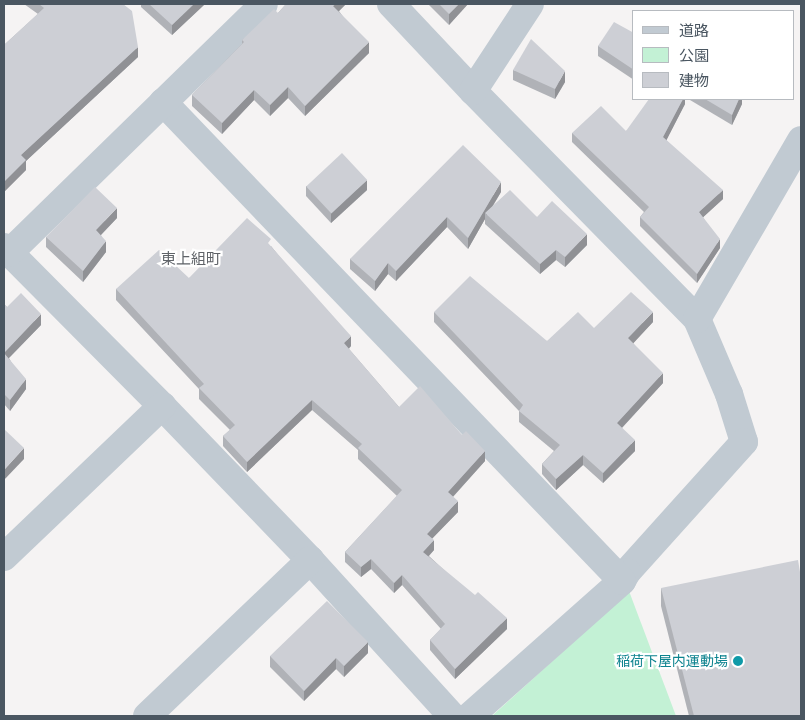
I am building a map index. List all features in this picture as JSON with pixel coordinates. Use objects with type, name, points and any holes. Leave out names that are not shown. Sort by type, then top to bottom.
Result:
[{"type":"street","points":[[264,4],[6,250],[162,406],[310,560],[452,716]]},
{"type":"street","points":[[392,4],[474,91],[697,319],[729,394],[744,442],[627,572],[622,581],[470,716]]},
{"type":"street","points":[[474,91],[530,4]]},
{"type":"street","points":[[162,102],[622,581]]},
{"type":"street","points":[[697,319],[801,140]]},
{"type":"street","points":[[4,556],[162,406]]},
{"type":"street","points":[[148,716],[310,560]]},
{"type":"green space","points":[[629,591],[676,716],[492,716]]},
{"type":"building","points":[[39,4],[123,4],[132,11],[138,47],[21,155],[26,160],[4,182],[4,45],[44,8]]},
{"type":"building","points":[[149,4],[194,4],[172,25]]},
{"type":"building","points":[[286,4],[336,4],[333,6],[369,42],[305,106],[288,87],[270,105],[254,90],[222,123],[192,95],[244,42],[242,40],[274,9],[278,13]]},
{"type":"building","points":[[439,4],[459,4],[449,14]]},
{"type":"building","points":[[614,22],[632,32],[632,69],[598,46]]},
{"type":"building","points":[[531,39],[565,71],[555,89],[513,70]]},
{"type":"building","points":[[648,100],[682,100],[663,137],[723,190],[699,212],[720,239],[697,274],[640,217],[649,207],[572,133],[601,106],[626,131]]},
{"type":"building","points":[[707,100],[739,100],[732,115]]},
{"type":"building","points":[[463,145],[501,182],[468,238],[447,217],[396,271],[388,263],[375,281],[350,259]]},
{"type":"building","points":[[342,153],[367,180],[331,213],[306,186]]},
{"type":"building","points":[[95,187],[117,208],[96,230],[106,241],[83,271],[46,237]]},
{"type":"building","points":[[510,190],[537,217],[552,201],[587,234],[565,257],[556,250],[540,264],[485,213]]},
{"type":"building","points":[[247,218],[271,239],[268,243],[351,336],[344,343],[399,407],[420,386],[462,435],[466,431],[485,451],[448,492],[458,501],[427,534],[434,540],[423,552],[475,595],[478,592],[507,618],[455,669],[430,640],[445,624],[402,575],[394,583],[371,559],[361,567],[345,552],[402,490],[358,448],[362,444],[312,400],[247,462],[223,436],[235,425],[199,388],[204,384],[116,289],[159,250],[189,278]]},
{"type":"building","points":[[470,276],[547,341],[578,312],[594,328],[631,292],[653,312],[628,338],[663,373],[617,423],[635,440],[603,473],[583,455],[556,479],[542,464],[560,445],[519,411],[523,405],[434,312]]},
{"type":"building","points":[[21,293],[41,314],[4,353],[4,304],[7,307]]},
{"type":"building","points":[[4,353],[26,379],[10,400],[4,394]]},
{"type":"building","points":[[4,429],[24,448],[4,470]]},
{"type":"building","name":"稲荷下屋内運動場","points":[[798,560],[801,578],[801,716],[694,716],[661,588]]},
{"type":"building","points":[[327,601],[368,642],[344,666],[336,658],[304,691],[270,656]]},
{"type":"place","name":"稲荷下屋内運動場","points":[[738,661]]},
{"type":"district","name":"東上組町","points":[[191,259]]}]
